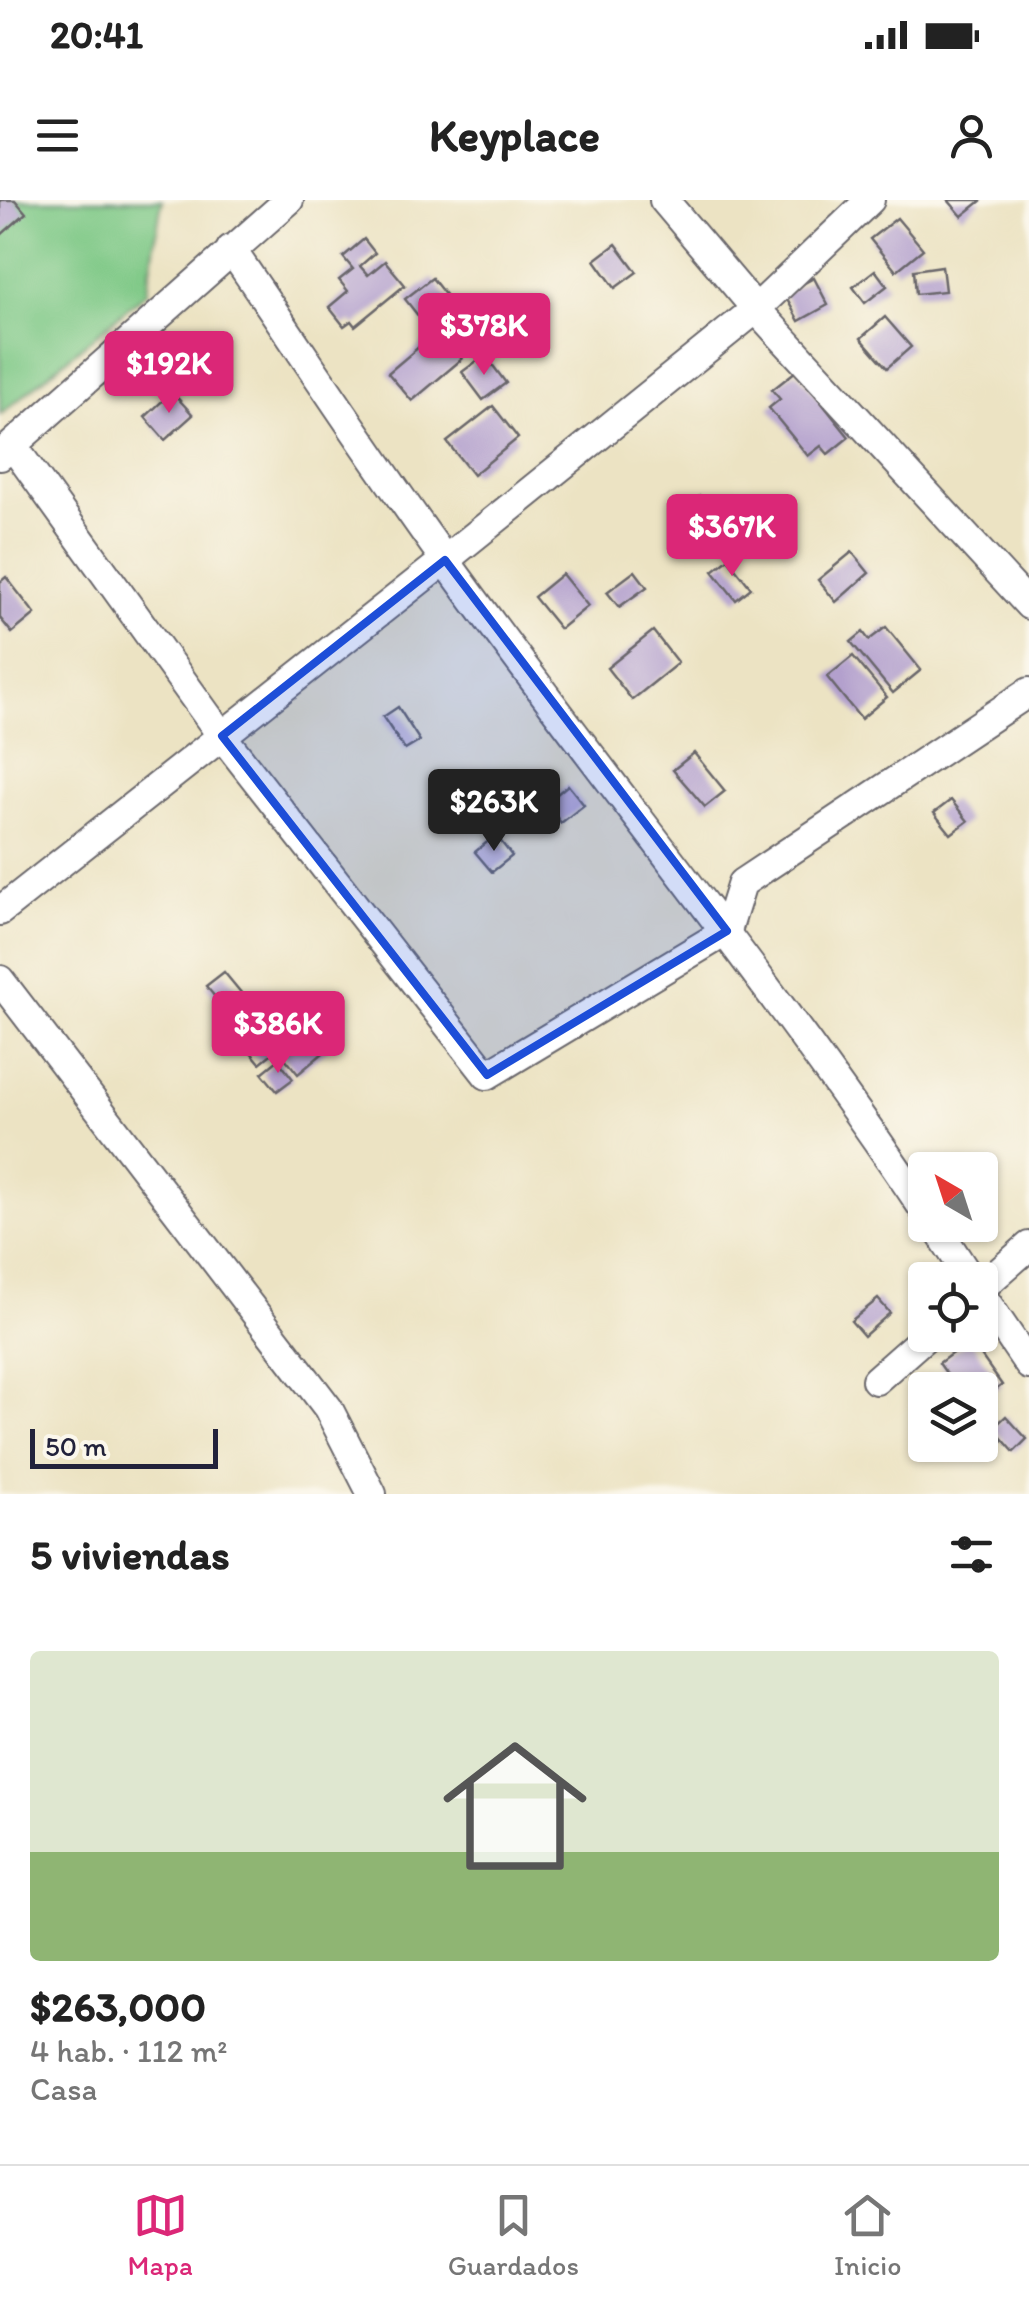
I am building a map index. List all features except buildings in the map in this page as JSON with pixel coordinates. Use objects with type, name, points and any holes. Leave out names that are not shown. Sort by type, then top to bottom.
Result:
[{"type":"street","points":[[289,200],[6,451],[222,736],[488,1074],[728,931],[742,882],[1029,692]]},
{"type":"street","points":[[664,200],[756,309],[1029,605]]},
{"type":"street","points":[[0,911],[756,309],[870,200]]},
{"type":"street","points":[[231,249],[445,560],[728,931],[908,1185]]},
{"type":"street","points":[[0,980],[328,1408],[372,1494]]},
{"type":"street","points":[[998,1274],[1029,1246]]},
{"type":"street","points":[[998,1318],[1029,1365]]},
{"type":"street","points":[[876,1380],[908,1352]]},
{"type":"highlighted area","points":[[445,560],[727,931],[487,1075],[222,736]]},
{"type":"green space","points":[[0,200],[162,200],[147,292],[0,415]]}]
